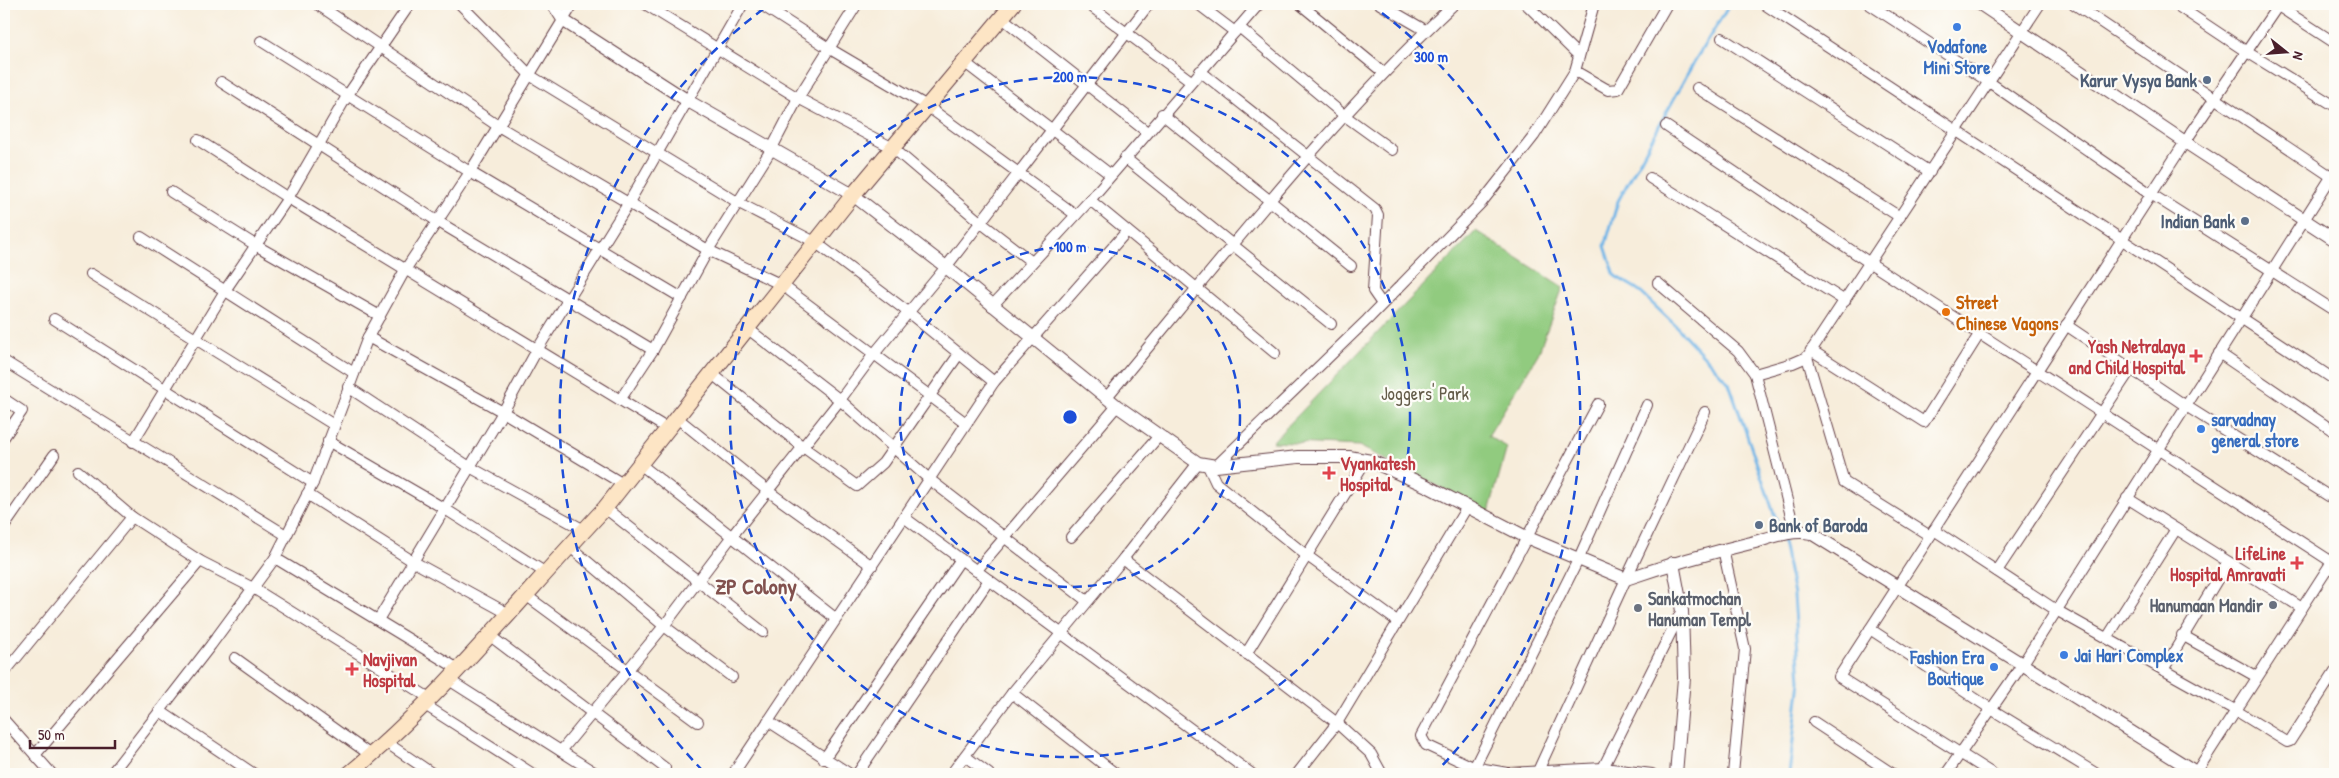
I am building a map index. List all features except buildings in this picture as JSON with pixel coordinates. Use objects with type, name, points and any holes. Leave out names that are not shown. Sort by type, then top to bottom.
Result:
[{"type":"main road","points":[[349,774],[372,756],[428,702],[527,596],[569,546],[605,508],[747,328],[1006,8]]},
{"type":"street","points":[[317,4],[498,126],[708,250],[782,285],[966,422]]},
{"type":"street","points":[[133,442],[226,289],[288,198],[347,96],[410,4]]},
{"type":"street","points":[[460,4],[531,76],[739,203],[816,242],[908,312],[994,382]]},
{"type":"street","points":[[554,4],[564,21],[688,101],[770,150],[853,196],[946,267],[1106,398],[1159,436],[1208,465],[1216,483],[1306,555],[1397,621]]},
{"type":"street","points":[[111,774],[275,558],[313,483],[368,337],[405,270],[531,76],[573,4]]},
{"type":"street","points":[[645,4],[720,48],[798,98],[893,148],[980,222],[1032,262]]},
{"type":"street","points":[[378,620],[445,509],[468,466],[503,412],[537,350],[628,204],[720,48],[743,4]]},
{"type":"street","points":[[760,4],[830,49],[927,106],[1076,215]]},
{"type":"street","points":[[620,400],[653,350],[708,250],[739,203],[798,98],[857,4]]},
{"type":"street","points":[[1088,4],[1191,81]]},
{"type":"street","points":[[561,751],[664,626],[732,536],[874,354],[946,267],[1149,4]]},
{"type":"street","points":[[1198,4],[1237,29],[1345,116],[1392,150]]},
{"type":"street","points":[[992,306],[1090,200],[1162,114],[1259,4]]},
{"type":"street","points":[[1300,4],[1384,73]]},
{"type":"street","points":[[1380,4],[1425,30]]},
{"type":"street","points":[[1106,398],[1308,156],[1425,30],[1454,4]]},
{"type":"street","points":[[1526,4],[1579,56]]},
{"type":"street","points":[[951,774],[1012,693],[1063,633],[1087,601],[1123,558],[1208,465],[1382,304],[1482,202],[1534,136],[1575,72],[1594,4]]},
{"type":"street","points":[[1575,72],[1608,90],[1618,89],[1667,4]]},
{"type":"street","points":[[1764,4],[2335,380]]},
{"type":"street","points":[[1869,4],[1989,82],[2151,194],[2335,311]]},
{"type":"street","points":[[1980,4],[2184,142],[2335,240]]},
{"type":"street","points":[[1755,374],[1793,363],[1809,353],[2040,4]]},
{"type":"street","points":[[1946,774],[2022,665],[2304,219],[2334,175],[2214,100],[2074,4]]},
{"type":"street","points":[[2175,4],[2247,52],[2335,106]]},
{"type":"street","points":[[1993,774],[1839,678],[2184,142],[2247,52],[2277,4],[2335,43]]},
{"type":"street","points":[[1006,8],[1086,85],[1147,132]]},
{"type":"street","points":[[1722,38],[1930,172]]},
{"type":"street","points":[[261,41],[470,172],[682,298]]},
{"type":"street","points":[[964,62],[1111,175]]},
{"type":"street","points":[[1200,71],[1370,204],[1378,214],[1373,291],[1382,304]]},
{"type":"street","points":[[221,82],[319,147],[437,221],[653,350]]},
{"type":"street","points":[[1697,88],[1900,218]]},
{"type":"street","points":[[1162,114],[1351,266]]},
{"type":"street","points":[[1208,465],[1298,457],[1349,457],[1366,460],[1427,486],[1526,537],[1626,579],[1673,563],[1724,549],[1792,533],[1811,533],[2197,774],[2257,677],[2334,559],[1870,263],[1666,126]]},
{"type":"street","points":[[198,140],[288,198],[620,400],[672,423],[872,566]]},
{"type":"street","points":[[1125,158],[1331,324]]},
{"type":"street","points":[[1650,178],[1845,301]]},
{"type":"street","points":[[171,192],[257,246],[380,316]]},
{"type":"street","points":[[1090,200],[1275,353]]},
{"type":"street","points":[[733,774],[835,618],[905,518],[966,422],[994,382],[1031,337],[1127,231]]},
{"type":"street","points":[[141,237],[226,289],[354,373]]},
{"type":"street","points":[[91,274],[334,425]]},
{"type":"street","points":[[1658,283],[1738,351],[1755,374],[1792,533]]},
{"type":"street","points":[[54,319],[313,483]]},
{"type":"street","points":[[2066,325],[2186,406],[2335,500]]},
{"type":"street","points":[[747,328],[840,400],[929,479],[1087,601]]},
{"type":"street","points":[[1809,353],[1924,422],[1980,333]]},
{"type":"street","points":[[368,337],[503,412],[623,484]]},
{"type":"street","points":[[1809,353],[1844,482],[1997,570],[2056,610],[2236,710],[2285,740],[2290,741],[2335,671]]},
{"type":"street","points":[[2219,353],[2335,432]]},
{"type":"street","points":[[711,373],[803,447],[857,486],[882,463],[960,354]]},
{"type":"street","points":[[4,361],[286,535]]},
{"type":"street","points":[[1997,570],[2131,368]]},
{"type":"street","points":[[348,387],[468,466],[584,530]]},
{"type":"street","points":[[4,399],[22,410],[4,437]]},
{"type":"street","points":[[1598,404],[1421,736],[1426,745],[1472,770],[1537,773],[1603,768],[1652,774]]},
{"type":"street","points":[[1472,770],[1579,558],[1647,405]]},
{"type":"street","points":[[976,571],[1117,406]]},
{"type":"street","points":[[1537,773],[1705,412]]},
{"type":"street","points":[[1071,537],[1159,436]]},
{"type":"street","points":[[328,441],[445,509],[546,573]]},
{"type":"street","points":[[6,519],[54,455]]},
{"type":"street","points":[[1246,654],[1366,460]]},
{"type":"street","points":[[640,464],[835,618]]},
{"type":"street","points":[[78,471],[132,517],[200,561],[253,588],[428,702],[533,774]]},
{"type":"street","points":[[307,494],[414,562],[509,614]]},
{"type":"street","points":[[2127,498],[2302,608]]},
{"type":"street","points":[[1297,774],[1337,723],[1467,507]]},
{"type":"street","points":[[605,508],[763,632]]},
{"type":"street","points":[[4,673],[132,517]]},
{"type":"street","points":[[905,518],[1252,774]]},
{"type":"street","points":[[2107,638],[2176,529]]},
{"type":"street","points":[[569,546],[664,626],[732,677]]},
{"type":"street","points":[[1724,549],[1745,649],[1733,774]]},
{"type":"street","points":[[275,558],[378,620],[561,751],[597,774]]},
{"type":"street","points":[[1123,558],[1337,723],[1371,754],[1381,772]]},
{"type":"street","points":[[824,759],[960,559]]},
{"type":"street","points":[[36,755],[200,561]]},
{"type":"street","points":[[2163,670],[2182,635],[2228,562]]},
{"type":"street","points":[[1673,563],[1682,611],[1684,678],[1676,774]]},
{"type":"street","points":[[857,774],[989,580]]},
{"type":"street","points":[[527,596],[626,671],[698,722]]},
{"type":"street","points":[[1603,768],[1682,611]]},
{"type":"street","points":[[1870,629],[1991,709],[2097,774]]},
{"type":"street","points":[[489,635],[665,768]]},
{"type":"street","points":[[2182,635],[2257,677]]},
{"type":"street","points":[[235,658],[372,756]]},
{"type":"street","points":[[1012,693],[1116,774]]},
{"type":"street","points":[[160,711],[254,774]]},
{"type":"street","points":[[4,720],[52,774]]},
{"type":"street","points":[[768,721],[824,759],[850,774]]},
{"type":"street","points":[[1814,722],[1893,774]]},
{"type":"street","points":[[386,743],[433,774]]},
{"type":"street","points":[[965,756],[989,774]]},
{"type":"green space","name":"Joggers' Park","points":[[1476,231],[1563,287],[1538,354],[1488,436],[1507,447],[1489,512],[1359,446],[1272,442]]},
{"type":"waterway","points":[[1730,4],[1694,62],[1618,201],[1605,246],[1615,276],[1637,289],[1675,325],[1729,383],[1780,531]]},
{"type":"waterway","points":[[1782,537],[1794,595],[1800,681],[1789,774]]},
{"type":"place","name":"Vodafone Mini Store","points":[[1957,27]]},
{"type":"place","name":"Karur Vysya Bank","points":[[2207,80]]},
{"type":"place","name":"Indian Bank","points":[[2245,221]]},
{"type":"place","name":"Street Chinese Vagons","points":[[1946,312]]},
{"type":"place","name":"Yash Netralaya and Child Hospital","points":[[2196,356]]},
{"type":"place","name":"sarvadnay general store","points":[[2201,429]]},
{"type":"place","name":"Vyankatesh Hospital","points":[[1329,473]]},
{"type":"place","name":"Bank of Baroda","points":[[1759,525]]},
{"type":"place","name":"LifeLine Hospital Amravati","points":[[2297,563]]},
{"type":"place","name":"Hanumaan Mandir","points":[[2273,605]]},
{"type":"place","name":"Sankatmochan Hanuman Templ","points":[[1638,608]]},
{"type":"place","name":"Jai Hari Complex","points":[[2064,655]]},
{"type":"place","name":"Fashion Era Boutique","points":[[1994,667]]},
{"type":"place","name":"Navjivan Hospital","points":[[352,669]]},
{"type":"district","name":"ZP Colony","points":[[756,586]]}]
